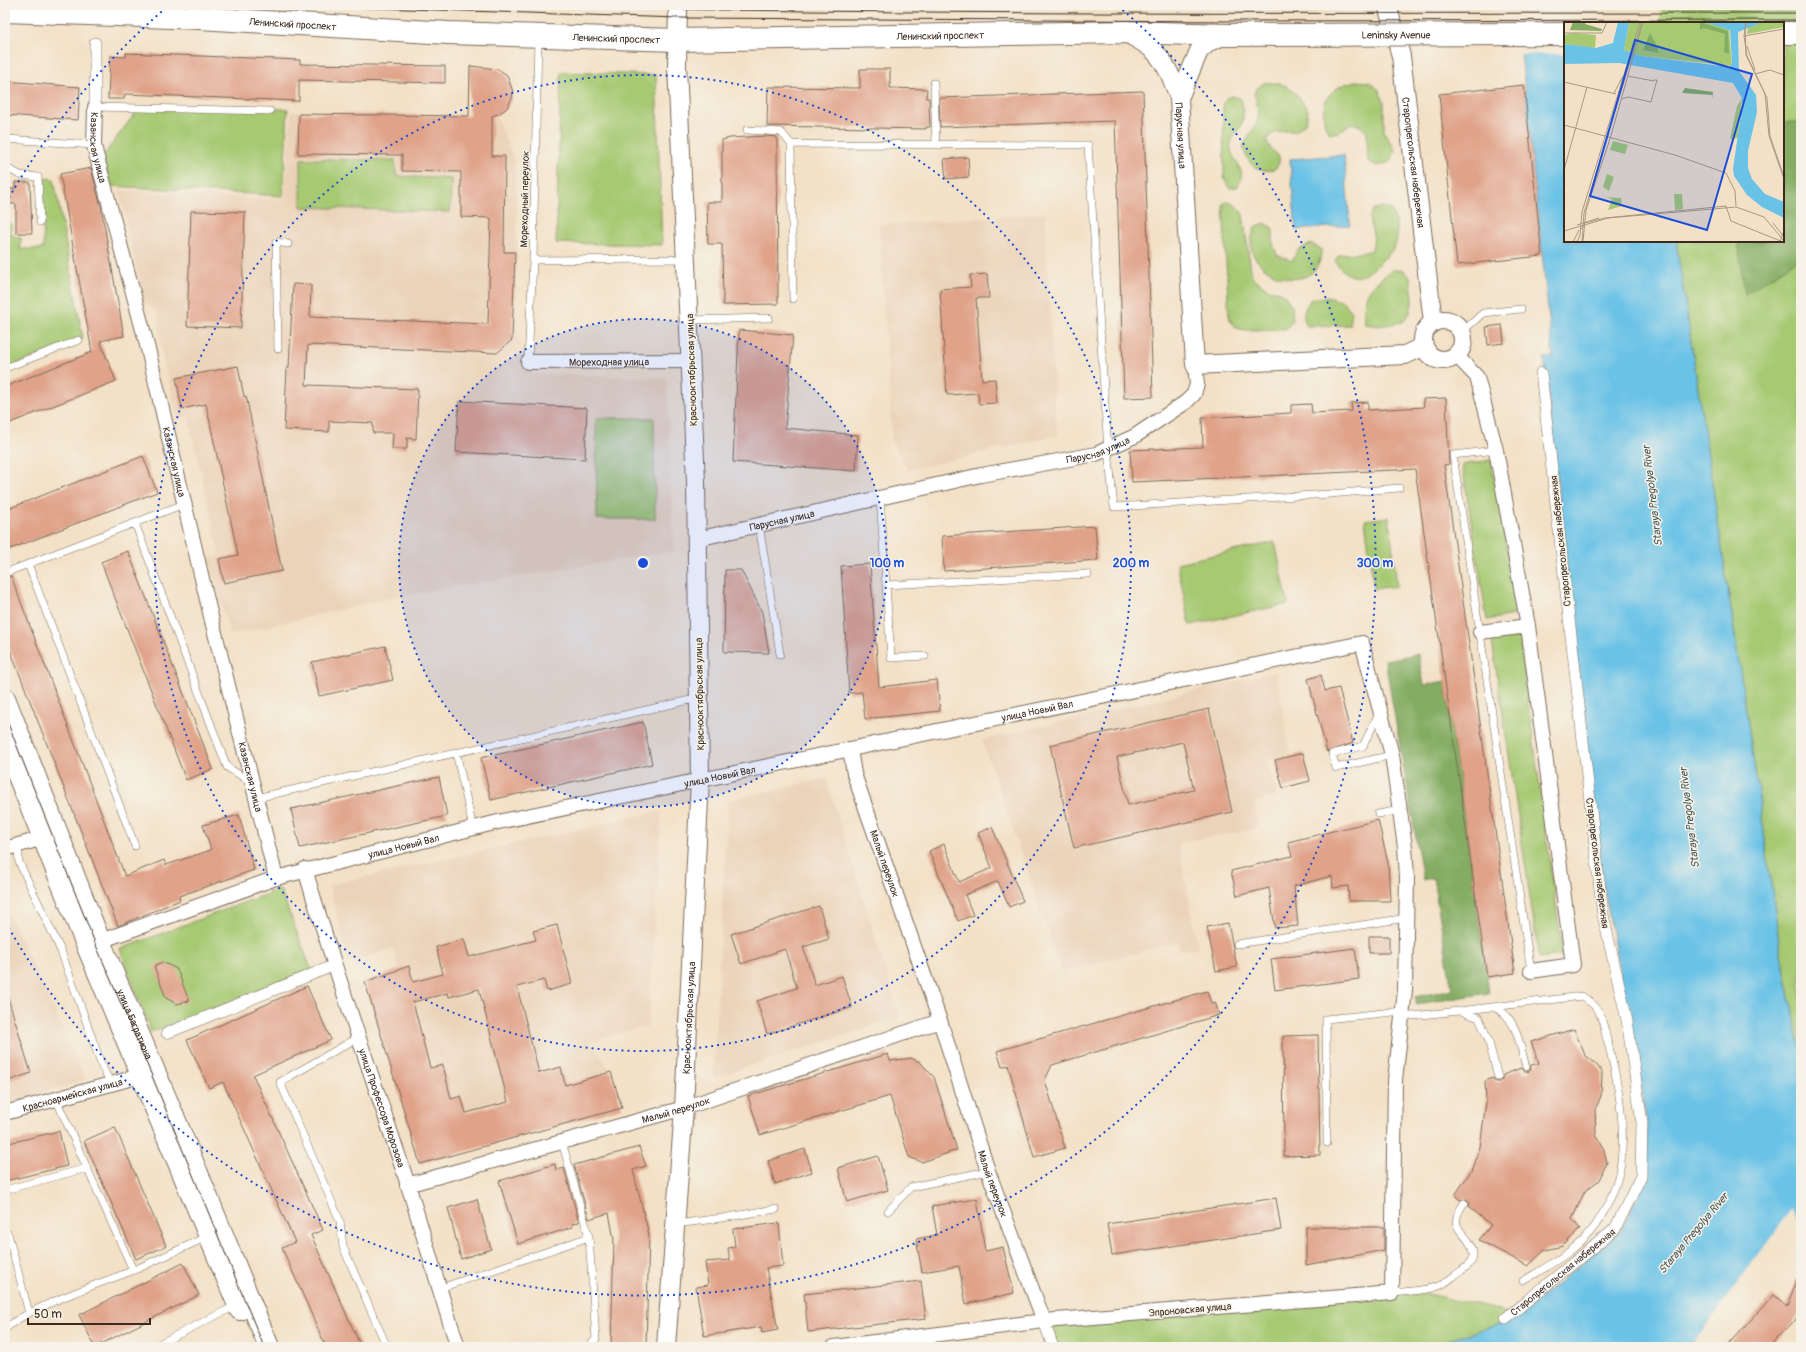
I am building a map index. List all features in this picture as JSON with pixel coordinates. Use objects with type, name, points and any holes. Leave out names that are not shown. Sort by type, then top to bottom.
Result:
[{"type":"main road","name":"Ленинский проспект","points":[[5,11],[191,18],[448,33],[678,40],[1125,32],[1227,35]]},
{"type":"main road","points":[[1784,33],[1801,33]]},
{"type":"main road","name":"Leninsky Avenue","points":[[1227,35],[1564,34]]},
{"type":"main road","name":"улица Багратиона","points":[[5,698],[50,836],[93,944],[215,1233],[238,1305],[256,1347]]},
{"type":"main road","name":"улица Багратиона","points":[[5,744],[50,836]]},
{"type":"main road","name":"улица Багратиона","points":[[93,944],[140,1076],[269,1347]]},
{"type":"street","name":"Краснооктябрьская улица","points":[[666,1347],[684,1108],[700,779],[697,539],[691,361],[677,66],[678,5]]},
{"type":"street","name":"Старопрегольская набережная","points":[[1387,5],[1401,56],[1433,322]]},
{"type":"street","points":[[1125,32],[1153,50],[1164,64],[1172,78],[1179,98]]},
{"type":"street","points":[[1179,98],[1191,65],[1198,51],[1209,42],[1227,35]]},
{"type":"street","name":"Казанская улица","points":[[95,43],[94,145],[147,345],[184,504],[276,878]]},
{"type":"street","name":"Парусная улица","points":[[697,539],[981,475],[1096,454],[1108,450],[1135,436],[1186,402],[1194,394],[1197,384],[1179,98]]},
{"type":"street","points":[[1446,320],[1453,322],[1462,332],[1463,344],[1456,355],[1444,360],[1432,357],[1424,346],[1424,332],[1433,322],[1446,320]]},
{"type":"street","points":[[1195,365],[1405,355],[1424,346]]},
{"type":"street","points":[[1456,355],[1477,377],[1496,450],[1528,626],[1573,965],[1530,971]]},
{"type":"street","name":"Мореходная улица","points":[[528,362],[691,361]]},
{"type":"street","name":"Старопрегольская набережная","points":[[1506,1318],[1615,1229],[1641,1176],[1642,1123],[1627,1020],[1603,915],[1541,373]]},
{"type":"street","points":[[1480,632],[1528,626]]},
{"type":"street","name":"улица Новый Вал","points":[[93,944],[276,878],[473,828],[700,779],[1362,643],[1380,709]]},
{"type":"street","points":[[1380,709],[1392,755],[1400,810],[1405,855],[1407,918],[1403,1014],[1395,1080],[1392,1293]]},
{"type":"street","name":"Малый переулок","points":[[850,749],[854,774],[940,1021],[988,1171],[1044,1321]]},
{"type":"street","points":[[12,848],[50,836]]},
{"type":"street","name":"улица Профессора Морозова","points":[[305,870],[407,1185],[438,1289],[458,1347]]},
{"type":"street","points":[[168,1033],[335,965]]},
{"type":"street","name":"Малый переулок","points":[[407,1185],[684,1108],[940,1021]]},
{"type":"street","name":"Красноармейская улица","points":[[5,1113],[140,1076]]},
{"type":"street","name":"Эпроновская улица","points":[[834,1347],[1044,1321],[1392,1293]]},
{"type":"street","points":[[1044,1321],[1053,1347]]},
{"type":"lane","name":"Мореходный переулок","points":[[528,362],[533,260],[538,36]]},
{"type":"lane","points":[[934,83],[936,144]]},
{"type":"lane","points":[[94,107],[270,111]]},
{"type":"lane","points":[[747,130],[781,132],[792,144],[792,299]]},
{"type":"lane","points":[[5,141],[7,139],[94,145]]},
{"type":"lane","points":[[792,144],[1088,145],[1108,450],[1114,507],[1330,494],[1398,488]]},
{"type":"lane","points":[[5,167],[20,174],[38,177],[40,222]]},
{"type":"lane","points":[[278,349],[276,242],[288,244]]},
{"type":"lane","points":[[533,260],[686,259]]},
{"type":"lane","points":[[1462,332],[1483,313],[1520,309]]},
{"type":"lane","points":[[689,320],[769,318]]},
{"type":"lane","points":[[5,368],[79,340]]},
{"type":"lane","points":[[1496,450],[1454,456],[1530,971]]},
{"type":"lane","points":[[880,498],[891,658],[925,656]]},
{"type":"lane","points":[[5,573],[184,504]]},
{"type":"lane","points":[[135,523],[227,768],[252,783]]},
{"type":"lane","points":[[759,525],[780,654]]},
{"type":"lane","points":[[28,564],[136,846]]},
{"type":"lane","points":[[886,585],[1088,574]]},
{"type":"lane","points":[[256,798],[699,698]]},
{"type":"lane","points":[[1380,709],[1363,746],[1332,754],[1336,768],[1392,755]]},
{"type":"lane","points":[[456,752],[473,828]]},
{"type":"lane","points":[[1378,814],[1400,810]]},
{"type":"lane","points":[[12,848],[61,951],[102,1066],[111,1084]]},
{"type":"lane","points":[[1237,944],[1407,918]]},
{"type":"lane","points":[[1327,1143],[1326,1019],[1459,1011],[1582,996],[1598,1009],[1613,1060],[1618,1090],[1622,1143],[1621,1163],[1607,1204],[1594,1227],[1572,1249],[1523,1281]]},
{"type":"lane","points":[[1493,1007],[1507,1015],[1512,1024],[1526,1067]]},
{"type":"lane","points":[[1459,1011],[1479,1018],[1488,1039],[1498,1076]]},
{"type":"lane","points":[[358,1037],[280,1082],[340,1221],[343,1247],[387,1347]]},
{"type":"lane","points":[[56,1099],[132,1270]]},
{"type":"lane","points":[[562,1142],[589,1237],[596,1339],[588,1347]]},
{"type":"lane","points":[[5,1190],[87,1168]]},
{"type":"lane","points":[[888,1211],[911,1187],[988,1171]]},
{"type":"lane","name":"Эпроновская улица","points":[[1392,1293],[1442,1285],[1470,1264],[1473,1255],[1469,1245],[1457,1226],[1456,1221],[1456,1214],[1464,1203]]},
{"type":"lane","points":[[676,1224],[776,1209]]},
{"type":"lane","points":[[5,1330],[8,1325],[29,1313],[215,1233]]},
{"type":"lane","points":[[5,1235],[8,1234],[29,1313]]},
{"type":"lane","points":[[438,1289],[589,1237]]},
{"type":"lane","points":[[153,1347],[238,1305]]},
{"type":"shaded area","points":[[291,111],[496,116],[515,161],[517,250],[514,329],[533,374],[667,378],[674,551],[404,595],[230,635],[209,559],[220,556],[188,416],[178,419],[162,355],[157,310],[144,303],[119,190],[285,200]]},
{"type":"shaded area","points":[[1045,213],[1055,412],[1058,435],[908,470],[892,441],[879,225]]},
{"type":"shaded area","points":[[1276,672],[1291,755],[1266,760],[1277,796],[1255,803],[1257,829],[1178,843],[1198,948],[1179,950],[1178,942],[1062,972],[982,740]]},
{"type":"shaded area","points":[[826,778],[900,1017],[713,1078],[728,801]]},
{"type":"shaded area","points":[[662,810],[648,1026],[589,1041],[611,1071],[622,1108],[420,1164],[365,982],[399,969],[393,948],[349,963],[329,885]]},
{"type":"shaded area","points":[[5,906],[86,1079],[5,1105]]},
{"type":"green space","points":[[1659,5],[1801,5],[1801,1049],[1781,955],[1676,242],[1784,242],[1784,22],[1658,22]]},
{"type":"green space","points":[[561,72],[656,75],[662,245],[556,243]]},
{"type":"green space","points":[[1355,81],[1369,82],[1379,90],[1384,102],[1384,132],[1395,150],[1391,160],[1384,164],[1377,166],[1368,161],[1367,132],[1360,126],[1352,123],[1336,133],[1332,133],[1328,132],[1325,126],[1323,114],[1326,101],[1329,96],[1339,87]]},
{"type":"green space","points":[[1264,83],[1273,83],[1286,86],[1295,92],[1308,110],[1306,122],[1296,131],[1283,131],[1271,134],[1266,141],[1272,150],[1279,156],[1279,163],[1276,168],[1269,170],[1258,169],[1250,163],[1243,146],[1257,122],[1258,111],[1254,94],[1256,89]]},
{"type":"green space","points":[[1233,96],[1241,99],[1243,111],[1242,123],[1231,142],[1232,154],[1240,169],[1241,180],[1237,187],[1229,188],[1224,177],[1223,107],[1226,98]]},
{"type":"green space","points":[[139,108],[288,109],[283,196],[111,186],[103,156]]},
{"type":"green space","points":[[1784,122],[1801,122],[1801,257],[1745,294],[1738,242],[1784,242]]},
{"type":"green space","points":[[301,159],[395,160],[396,176],[451,179],[450,212],[301,207]]},
{"type":"green space","points":[[44,178],[54,179],[83,339],[5,368],[5,224],[12,224],[11,235],[21,238],[20,249],[43,249]]},
{"type":"green space","points":[[1228,201],[1238,207],[1243,215],[1252,277],[1268,289],[1283,293],[1292,306],[1293,320],[1286,329],[1245,330],[1236,328],[1229,318],[1223,204]]},
{"type":"green space","points":[[1382,207],[1392,210],[1397,230],[1395,246],[1390,253],[1364,275],[1352,276],[1346,274],[1335,261],[1339,255],[1372,250],[1374,238],[1369,218],[1373,210]]},
{"type":"green space","points":[[1265,223],[1273,228],[1273,244],[1277,255],[1292,261],[1298,250],[1311,244],[1321,249],[1319,263],[1313,272],[1304,277],[1293,278],[1270,272],[1260,264],[1253,254],[1251,240],[1255,227]]},
{"type":"green space","points":[[1393,270],[1404,270],[1410,277],[1413,297],[1410,313],[1403,322],[1379,326],[1365,324],[1364,306],[1368,292],[1378,281]]},
{"type":"green space","points":[[1327,297],[1344,302],[1352,312],[1350,325],[1307,326],[1304,319],[1304,312],[1311,299]]},
{"type":"green space","points":[[596,418],[654,418],[655,519],[597,519]]},
{"type":"green space","points":[[1491,460],[1518,614],[1487,620],[1462,465]]},
{"type":"green space","points":[[1389,517],[1397,586],[1374,589],[1365,520]]},
{"type":"green space","points":[[1275,542],[1288,604],[1190,625],[1177,563]]},
{"type":"green space","points":[[1519,636],[1563,955],[1539,958],[1492,641]]},
{"type":"green space","points":[[1418,654],[1424,685],[1445,681],[1489,993],[1416,1004],[1416,997],[1452,989],[1433,878],[1423,880],[1385,660]]},
{"type":"green space","points":[[280,889],[312,971],[151,1032],[120,949]]},
{"type":"green space","points":[[1424,1293],[1505,1312],[1516,1318],[1429,1347],[1053,1347],[1044,1321]]},
{"type":"water","name":"Staraya Pregolya River","points":[[1516,5],[1564,23],[1564,242],[1676,242],[1781,955],[1801,1049],[1801,1222],[1792,1210],[1690,1347],[1429,1347],[1516,1318],[1620,1232],[1646,1180],[1647,1124],[1599,860],[1544,358],[1553,357]]},
{"type":"water","points":[[1344,155],[1350,225],[1296,230],[1290,159]]},
{"type":"pier","points":[[1514,5],[1661,5],[1660,22],[1564,22],[1564,54],[1519,54]]},
{"type":"pier","points":[[1792,1209],[1801,1224],[1792,1213],[1693,1347],[1690,1347]]},
{"type":"building","points":[[126,53],[300,60],[300,64],[445,66],[445,83],[299,80],[299,101],[125,94],[124,99],[108,99],[110,56],[126,57]]},
{"type":"building","points":[[470,66],[498,69],[507,75],[513,92],[507,108],[499,114],[492,116],[492,156],[505,156],[504,252],[515,252],[512,340],[497,353],[308,345],[306,385],[418,389],[416,439],[407,438],[407,449],[392,449],[393,433],[373,433],[373,423],[329,421],[329,432],[284,430],[293,284],[311,285],[310,317],[488,324],[491,218],[461,217],[461,172],[402,171],[402,155],[298,154],[299,114],[469,116]]},
{"type":"building","points":[[860,69],[890,69],[890,88],[927,89],[926,98],[929,98],[930,127],[926,127],[926,129],[767,126],[768,87],[860,88]]},
{"type":"building","points":[[5,81],[80,87],[78,120],[5,115]]},
{"type":"building","points":[[1524,85],[1542,256],[1457,265],[1439,94]]},
{"type":"building","points":[[1143,91],[1153,397],[1124,398],[1115,121],[940,127],[939,98]]},
{"type":"building","points":[[765,136],[777,137],[778,304],[723,305],[722,244],[708,244],[707,202],[722,202],[722,140],[730,138]]},
{"type":"building","points":[[968,157],[969,177],[946,179],[944,159]]},
{"type":"building","points":[[91,168],[101,207],[124,336],[100,341],[116,381],[5,425],[5,387],[92,352],[60,174]]},
{"type":"building","points":[[15,182],[30,182],[32,233],[16,233],[16,204],[5,204],[5,189],[15,189]]},
{"type":"building","points":[[191,211],[245,212],[241,328],[187,326]]},
{"type":"building","points":[[987,274],[989,298],[976,298],[982,380],[995,379],[997,403],[979,404],[978,393],[947,395],[940,289],[971,287],[970,275]]},
{"type":"building","points":[[1502,325],[1504,343],[1488,345],[1486,327]]},
{"type":"building","points":[[739,330],[793,335],[785,428],[858,435],[856,471],[733,462]]},
{"type":"building","points":[[238,366],[244,397],[246,396],[282,571],[224,583],[219,559],[238,555],[206,404],[182,409],[176,378]]},
{"type":"building","points":[[1446,398],[1449,464],[1444,465],[1515,973],[1487,977],[1415,469],[1132,482],[1130,450],[1203,447],[1202,418],[1291,413],[1291,405],[1311,404],[1312,413],[1352,411],[1351,403],[1368,402],[1368,410],[1424,407],[1423,399]]},
{"type":"building","points":[[459,401],[587,408],[585,459],[456,452]]},
{"type":"building","points":[[143,456],[157,492],[5,551],[5,510]]},
{"type":"building","points":[[1095,526],[1098,560],[944,571],[942,536]]},
{"type":"building","points":[[128,551],[213,769],[186,780],[101,562]]},
{"type":"building","points":[[870,564],[879,687],[937,680],[940,711],[865,719],[862,692],[849,693],[841,566]]},
{"type":"building","points":[[725,570],[741,570],[762,612],[769,653],[724,652]]},
{"type":"building","points":[[11,576],[125,876],[164,860],[166,865],[211,850],[203,825],[239,815],[254,870],[179,896],[180,900],[118,926],[5,637],[5,578]]},
{"type":"building","points":[[385,646],[393,680],[319,696],[312,662]]},
{"type":"building","points":[[1321,675],[1325,691],[1339,688],[1353,743],[1327,752],[1308,679]]},
{"type":"building","points":[[1209,709],[1232,812],[1074,848],[1050,745]],"holes":[[[1183,742],[1194,790],[1128,805],[1117,757]]]},
{"type":"building","points":[[643,722],[652,764],[491,800],[481,758]]},
{"type":"building","points":[[1303,753],[1310,781],[1283,788],[1275,760]]},
{"type":"building","points":[[439,777],[447,816],[300,848],[291,809]]},
{"type":"building","points":[[1378,820],[1388,863],[1390,901],[1349,901],[1348,886],[1333,888],[1332,876],[1294,886],[1298,926],[1275,928],[1269,888],[1237,896],[1231,871],[1292,856],[1288,842]]},
{"type":"building","points":[[992,827],[1023,901],[1009,907],[998,881],[965,895],[973,915],[958,921],[929,851],[944,844],[959,882],[992,868],[978,833]]},
{"type":"building","points":[[819,906],[829,939],[803,947],[815,985],[842,976],[852,1007],[767,1034],[757,1001],[797,988],[785,949],[741,964],[731,934]]},
{"type":"building","points":[[1228,923],[1237,967],[1216,971],[1207,927]]},
{"type":"building","points":[[557,925],[572,984],[547,991],[544,980],[517,987],[539,1073],[561,1067],[565,1085],[611,1072],[622,1108],[420,1164],[365,982],[409,966],[413,982],[443,974],[436,947],[464,939],[469,957],[536,940],[533,931]],"holes":[[[479,989],[508,1102],[466,1113],[461,1096],[451,1099],[443,1065],[430,1068],[413,1002],[448,993],[449,997]]]},
{"type":"building","points":[[1369,936],[1389,936],[1389,953],[1369,953]]},
{"type":"building","points":[[1355,948],[1359,979],[1275,990],[1271,959]]},
{"type":"building","points":[[162,962],[177,969],[189,1001],[177,1004],[166,998],[154,966]]},
{"type":"building","points":[[307,986],[331,1040],[253,1075],[323,1230],[311,1235],[361,1347],[326,1347],[282,1248],[295,1242],[223,1082],[209,1088],[187,1040]]},
{"type":"building","points":[[1207,991],[1211,1003],[1215,1002],[1219,1015],[1052,1065],[1045,1080],[1065,1148],[1034,1157],[1008,1065],[1002,1067],[997,1051]]},
{"type":"building","points":[[8,998],[31,1073],[5,1082],[5,999]]},
{"type":"building","points":[[1574,1029],[1585,1055],[1595,1063],[1602,1072],[1601,1096],[1595,1110],[1596,1135],[1603,1146],[1607,1162],[1599,1180],[1585,1191],[1572,1219],[1580,1229],[1563,1246],[1545,1250],[1528,1266],[1479,1240],[1491,1225],[1468,1206],[1469,1203],[1467,1199],[1460,1200],[1455,1195],[1471,1171],[1480,1147],[1486,1102],[1485,1081],[1493,1078],[1496,1082],[1500,1082],[1503,1079],[1503,1075],[1521,1068],[1524,1072],[1528,1072],[1531,1069],[1531,1065],[1539,1063],[1531,1042]]},
{"type":"building","points":[[1318,1035],[1320,1155],[1284,1156],[1283,1036]]},
{"type":"building","points":[[888,1054],[890,1061],[911,1058],[920,1062],[934,1077],[957,1150],[922,1162],[909,1157],[890,1096],[760,1135],[748,1096]]},
{"type":"building","points":[[115,1127],[166,1246],[136,1259],[84,1141]]},
{"type":"building","points":[[59,1131],[67,1166],[5,1181],[5,1144]]},
{"type":"building","points":[[639,1147],[646,1166],[633,1170],[649,1235],[646,1347],[611,1347],[614,1240],[609,1213],[589,1219],[574,1165]]},
{"type":"building","points":[[805,1149],[812,1172],[775,1184],[768,1161]]},
{"type":"building","points":[[878,1156],[888,1190],[847,1202],[838,1168]]},
{"type":"building","points":[[555,1164],[556,1170],[564,1168],[579,1222],[572,1224],[573,1227],[518,1244],[499,1181]]},
{"type":"building","points":[[1276,1198],[1281,1230],[1112,1255],[1107,1224]]},
{"type":"building","points":[[477,1199],[491,1249],[461,1259],[448,1208]]},
{"type":"building","points":[[977,1199],[985,1251],[1003,1247],[1014,1293],[966,1304],[959,1266],[922,1272],[916,1239],[937,1235],[932,1206]]},
{"type":"building","points":[[779,1223],[783,1266],[766,1268],[778,1330],[762,1333],[761,1327],[704,1336],[696,1287],[708,1285],[705,1262],[730,1260],[728,1248],[735,1247],[733,1229]]},
{"type":"building","points":[[1306,1227],[1384,1227],[1384,1250],[1306,1265]]},
{"type":"building","points":[[183,1263],[199,1295],[95,1347],[79,1315]]},
{"type":"building","points":[[1800,1271],[1801,1313],[1771,1347],[1727,1347],[1772,1296],[1786,1308]]},
{"type":"building","points":[[921,1281],[926,1319],[808,1332],[804,1294]]},
{"type":"tram line","points":[[287,5],[678,18],[1231,21],[1801,20]]},
{"type":"tram line","points":[[462,5],[629,9],[964,12],[1801,13]]},
{"type":"tram line","points":[[5,716],[95,943],[152,1076],[264,1347]]}]
